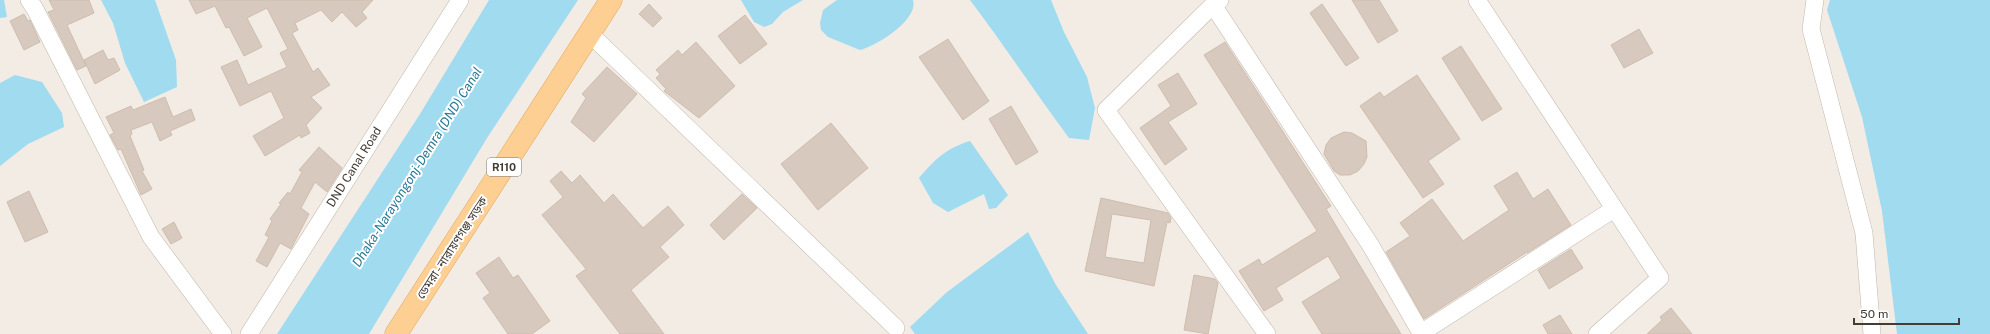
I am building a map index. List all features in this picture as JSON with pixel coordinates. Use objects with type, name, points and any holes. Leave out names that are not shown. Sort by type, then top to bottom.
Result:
[{"type":"main road","name":"ডেমরা - নারায়ণগঞ্জ সড়ক","points":[[396,334],[611,0]]},
{"type":"street","points":[[29,0],[35,9],[150,237],[223,334]]},
{"type":"street","name":"DND Canal Road","points":[[249,334],[460,0]]},
{"type":"street","points":[[1477,0],[1660,278],[1598,334]]},
{"type":"street","points":[[1815,0],[1811,29],[1864,233],[1872,334]]},
{"type":"street","points":[[1266,334],[1106,110],[1217,2],[1371,246],[1421,333],[1614,209]]},
{"type":"street","points":[[589,33],[896,328]]},
{"type":"water","points":[[0,0],[4,0],[7,17],[0,18]]},
{"type":"water","points":[[101,0],[155,0],[176,60],[177,87],[144,102],[125,63],[113,23]]},
{"type":"water","name":"Dhaka-Narayongonj-Demra (DND) Canal","points":[[489,0],[578,0],[487,138],[369,334],[277,334],[420,114]]},
{"type":"water","points":[[741,0],[803,0],[783,12],[772,24],[764,27],[754,22]]},
{"type":"water","points":[[837,0],[913,0],[913,8],[910,16],[895,31],[867,48],[860,50],[828,37],[821,30],[820,23],[823,10]]},
{"type":"water","points":[[970,0],[1051,0],[1064,32],[1087,77],[1095,108],[1089,140],[1069,138]]},
{"type":"water","points":[[1830,0],[1990,0],[1990,334],[1897,334],[1882,211],[1862,117],[1827,10]]},
{"type":"water","points":[[15,75],[42,82],[62,113],[64,127],[28,144],[0,166],[0,83]]},
{"type":"water","points":[[970,141],[1008,195],[996,208],[989,209],[984,194],[948,212],[933,203],[919,178],[930,165],[942,155],[955,147]]},
{"type":"water","points":[[1028,232],[1056,285],[1088,334],[915,334],[910,327],[947,292]]},
{"type":"building","points":[[49,0],[89,0],[94,13],[67,25],[86,66],[77,70],[48,12],[54,10]]},
{"type":"building","points":[[189,0],[373,0],[362,12],[367,18],[356,27],[342,12],[332,22],[321,10],[295,23],[298,30],[292,33],[313,72],[318,68],[330,85],[311,97],[322,108],[306,125],[310,133],[301,138],[300,135],[265,156],[253,136],[284,118],[271,91],[240,106],[221,67],[237,60],[248,85],[287,67],[280,53],[288,49],[267,8],[247,18],[262,47],[244,56],[229,27],[226,28],[215,6],[196,14]]},
{"type":"building","points":[[1352,0],[1379,0],[1398,31],[1378,43]]},
{"type":"building","points":[[649,4],[662,18],[653,27],[639,14]]},
{"type":"building","points":[[1322,4],[1359,58],[1346,66],[1310,13]]},
{"type":"building","points":[[24,14],[28,21],[30,20],[40,42],[24,50],[10,21]]},
{"type":"building","points":[[745,15],[767,44],[740,64],[718,36]]},
{"type":"building","points":[[1639,29],[1653,53],[1624,68],[1611,45]]},
{"type":"building","points":[[948,39],[989,101],[963,120],[919,57]]},
{"type":"building","points":[[696,42],[735,86],[699,118],[664,91],[666,89],[656,78],[660,74],[656,70],[678,50],[682,55]]},
{"type":"building","points":[[1225,42],[1331,206],[1326,209],[1401,334],[1322,334],[1302,302],[1341,278],[1328,256],[1276,288],[1283,300],[1264,311],[1239,271],[1259,259],[1262,265],[1317,231],[1204,55]]},
{"type":"building","points":[[1461,46],[1502,109],[1482,121],[1442,58]]},
{"type":"building","points":[[103,50],[108,60],[114,58],[120,70],[95,84],[84,60]]},
{"type":"building","points":[[607,67],[637,94],[594,142],[571,122],[586,98],[582,94]]},
{"type":"building","points":[[1178,73],[1197,104],[1168,122],[1187,149],[1165,165],[1140,128],[1171,106],[1158,85]]},
{"type":"building","points":[[1417,75],[1460,139],[1428,161],[1444,184],[1423,198],[1360,106],[1380,92],[1384,97]]},
{"type":"building","points":[[165,97],[173,117],[191,109],[195,120],[170,131],[172,135],[160,141],[152,122],[131,130],[132,134],[130,136],[144,170],[142,171],[152,189],[141,195],[121,149],[118,150],[110,135],[114,133],[106,117],[131,106],[133,110]]},
{"type":"building","points":[[1011,106],[1038,152],[1016,165],[989,119]]},
{"type":"building","points":[[831,123],[868,168],[818,210],[781,164]]},
{"type":"building","points":[[1344,132],[1352,133],[1366,141],[1367,157],[1364,164],[1358,171],[1350,175],[1340,175],[1334,171],[1324,154],[1326,145],[1331,138]]},
{"type":"building","points":[[319,147],[342,168],[327,192],[315,182],[301,208],[309,214],[291,249],[280,243],[267,267],[256,261],[269,237],[265,235],[272,221],[270,219],[281,204],[279,203],[288,192],[290,194],[302,172],[299,170]]},
{"type":"building","points":[[561,171],[572,183],[580,175],[604,203],[613,194],[643,228],[668,206],[684,225],[660,247],[669,257],[631,290],[664,334],[620,334],[576,276],[586,269],[542,215],[563,197],[550,181]]},
{"type":"building","points":[[1517,172],[1533,199],[1548,189],[1571,225],[1424,319],[1386,252],[1410,236],[1400,223],[1432,199],[1463,241],[1509,210],[1494,186]]},
{"type":"building","points":[[29,191],[48,232],[25,242],[7,202]]},
{"type":"building","points":[[742,194],[757,208],[724,240],[710,225]]},
{"type":"building","points":[[1101,198],[1168,213],[1171,218],[1170,223],[1167,222],[1154,286],[1085,271]],"holes":[[[1112,214],[1151,220],[1144,263],[1105,257]]]},
{"type":"building","points":[[174,222],[182,238],[171,244],[162,229]]},
{"type":"building","points":[[1571,249],[1583,268],[1549,289],[1538,270]]},
{"type":"building","points":[[499,257],[513,278],[518,275],[550,321],[532,334],[508,334],[483,298],[490,293],[476,273]]},
{"type":"building","points":[[1194,275],[1215,279],[1218,283],[1208,334],[1184,330]]},
{"type":"building","points":[[1671,308],[1692,334],[1647,334],[1662,320],[1660,317]]},
{"type":"building","points":[[1560,315],[1572,334],[1548,334],[1543,325]]}]
